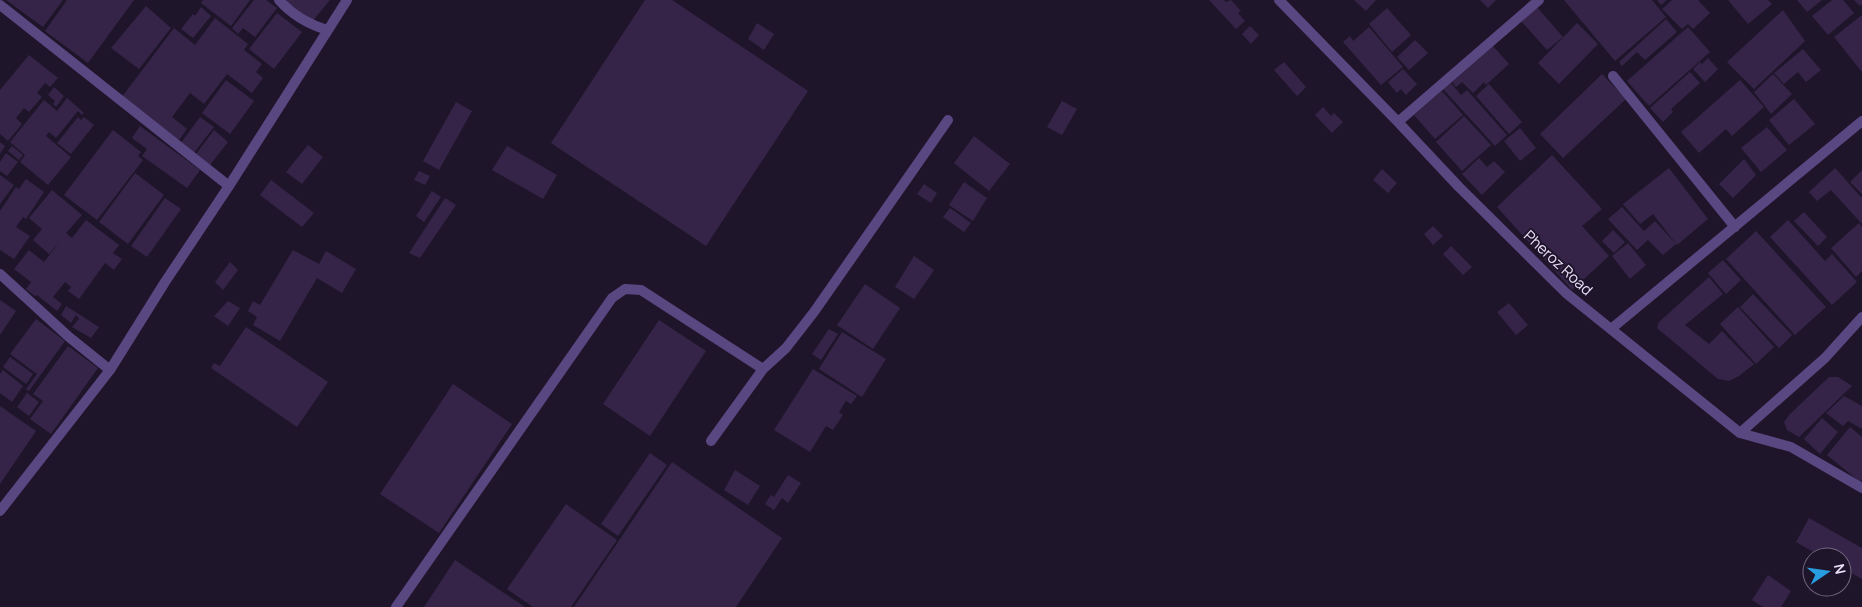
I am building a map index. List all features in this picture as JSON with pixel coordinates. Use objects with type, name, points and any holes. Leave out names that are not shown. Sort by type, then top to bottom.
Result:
[{"type":"street","points":[[279,0],[287,9],[309,24],[327,30]]},
{"type":"street","points":[[0,511],[110,370],[347,0]]},
{"type":"street","name":"Pheroz Road","points":[[1279,0],[1459,187],[1566,293],[1740,433],[1791,447],[1862,488]]},
{"type":"street","points":[[1398,122],[1539,0]]},
{"type":"street","points":[[0,5],[229,186]]},
{"type":"street","points":[[1613,76],[1735,227]]},
{"type":"street","points":[[711,442],[763,369],[786,348],[814,312],[948,120]]},
{"type":"street","points":[[1611,329],[1862,121]]},
{"type":"street","points":[[0,274],[69,337],[110,370]]},
{"type":"street","points":[[396,607],[612,298],[625,289],[641,290],[763,369]]},
{"type":"street","points":[[1740,433],[1825,358],[1862,317]]},
{"type":"building","points":[[6,0],[63,0],[43,27]]},
{"type":"building","points":[[67,0],[134,0],[88,63],[45,31]]},
{"type":"building","points":[[203,0],[250,0],[231,26],[201,3]]},
{"type":"building","points":[[254,0],[266,0],[277,8],[255,37],[243,28],[238,34],[232,28]]},
{"type":"building","points":[[283,0],[330,0],[311,23]]},
{"type":"building","points":[[645,0],[672,0],[808,91],[706,246],[551,143]]},
{"type":"building","points":[[1209,0],[1224,0],[1226,2],[1231,0],[1241,11],[1238,13],[1245,21],[1236,29]]},
{"type":"building","points":[[1354,0],[1376,0],[1366,11]]},
{"type":"building","points":[[1480,0],[1496,0],[1488,8]]},
{"type":"building","points":[[1564,0],[1652,0],[1666,17],[1615,61]]},
{"type":"building","points":[[1657,0],[1667,0],[1661,5]]},
{"type":"building","points":[[1672,0],[1698,0],[1710,13],[1693,29],[1688,24],[1682,29],[1662,9]]},
{"type":"building","points":[[1728,0],[1768,0],[1772,4],[1748,24]]},
{"type":"building","points":[[1797,0],[1822,0],[1807,12]]},
{"type":"building","points":[[1832,0],[1843,0],[1854,13],[1828,35],[1812,16]]},
{"type":"building","points":[[1854,0],[1862,0],[1862,4],[1860,6]]},
{"type":"building","points":[[146,6],[171,28],[139,69],[111,48]]},
{"type":"building","points":[[201,7],[211,16],[193,38],[181,29],[193,14],[195,16]]},
{"type":"building","points":[[1537,7],[1563,37],[1547,50],[1521,21]]},
{"type":"building","points":[[1387,8],[1411,35],[1392,52],[1369,24]]},
{"type":"building","points":[[1783,10],[1805,41],[1754,89],[1727,62]]},
{"type":"building","points":[[277,13],[302,32],[274,69],[249,49]]},
{"type":"building","points":[[1862,15],[1862,72],[1834,37]]},
{"type":"building","points":[[215,18],[248,44],[244,50],[262,64],[256,72],[263,78],[252,93],[227,74],[204,104],[190,93],[172,117],[187,129],[179,140],[121,98],[174,28],[195,45]]},
{"type":"building","points":[[1666,19],[1677,32],[1645,60],[1637,52],[1622,66],[1619,62]]},
{"type":"building","points":[[757,23],[774,34],[764,50],[748,39]]},
{"type":"building","points":[[1577,23],[1598,44],[1559,84],[1538,63]]},
{"type":"building","points":[[1250,26],[1259,35],[1251,44],[1242,34]]},
{"type":"building","points":[[1369,27],[1403,67],[1381,85],[1343,42],[1350,36],[1353,41]]},
{"type":"building","points":[[1688,27],[1710,52],[1649,106],[1627,81]]},
{"type":"building","points":[[1415,40],[1428,53],[1409,70],[1397,57]]},
{"type":"building","points":[[1493,46],[1509,64],[1486,85],[1484,82],[1473,93],[1462,82],[1456,87],[1452,82]]},
{"type":"building","points":[[1803,49],[1821,70],[1806,82],[1798,72],[1784,84],[1774,73]]},
{"type":"building","points":[[29,55],[58,78],[50,87],[45,83],[37,93],[42,97],[29,112],[24,108],[16,118],[22,124],[8,141],[0,134],[0,90]]},
{"type":"building","points":[[1708,58],[1718,69],[1705,82],[1693,69],[1700,62],[1702,64]]},
{"type":"building","points":[[1284,62],[1306,87],[1297,96],[1274,70]]},
{"type":"building","points":[[1403,69],[1417,84],[1406,95],[1401,89],[1397,93],[1388,82]]},
{"type":"building","points":[[1690,72],[1700,83],[1671,109],[1673,112],[1663,122],[1650,108]]},
{"type":"building","points":[[1602,74],[1626,99],[1563,158],[1540,134]]},
{"type":"building","points":[[1773,74],[1792,94],[1771,114],[1754,92]]},
{"type":"building","points":[[226,80],[254,101],[230,134],[202,113]]},
{"type":"building","points":[[1740,80],[1764,107],[1732,136],[1726,129],[1699,153],[1681,132]]},
{"type":"building","points":[[1451,83],[1461,95],[1467,90],[1507,135],[1495,146],[1443,89]]},
{"type":"building","points":[[1489,84],[1522,122],[1509,134],[1476,96]]},
{"type":"building","points":[[54,87],[64,96],[56,107],[53,104],[55,101],[48,95]]},
{"type":"building","points":[[1442,91],[1463,115],[1435,139],[1414,115]]},
{"type":"building","points":[[67,98],[84,113],[82,115],[78,111],[56,138],[49,132],[46,136],[71,157],[48,185],[20,162],[25,155],[10,142],[44,100],[57,111]]},
{"type":"building","points":[[1794,99],[1815,124],[1789,145],[1769,120]]},
{"type":"building","points":[[1062,101],[1077,109],[1062,135],[1047,127]]},
{"type":"building","points":[[456,102],[472,111],[439,170],[423,161]]},
{"type":"building","points":[[1323,107],[1331,116],[1334,113],[1343,122],[1332,133],[1315,115]]},
{"type":"building","points":[[1464,116],[1491,145],[1462,171],[1436,142]]},
{"type":"building","points":[[78,117],[81,120],[84,117],[94,125],[71,154],[57,143]]},
{"type":"building","points":[[200,117],[214,127],[193,154],[180,144]]},
{"type":"building","points":[[140,126],[200,170],[187,188],[142,156],[147,149],[132,138]]},
{"type":"building","points":[[1767,127],[1787,150],[1761,172],[1741,148]]},
{"type":"building","points":[[1520,128],[1536,148],[1520,161],[1504,141]]},
{"type":"building","points":[[113,130],[141,152],[138,156],[143,160],[97,220],[64,195]]},
{"type":"building","points":[[214,130],[228,142],[210,165],[196,154]]},
{"type":"building","points":[[974,136],[1010,164],[989,191],[954,163]]},
{"type":"building","points":[[0,142],[5,146],[0,154]]},
{"type":"building","points":[[308,145],[323,157],[302,184],[286,172]]},
{"type":"building","points":[[12,146],[23,155],[19,160],[8,151]]},
{"type":"building","points":[[507,146],[557,175],[543,199],[492,170]]},
{"type":"building","points":[[6,153],[18,162],[7,176],[0,171],[0,162]]},
{"type":"building","points":[[1552,155],[1602,209],[1582,226],[1609,256],[1572,290],[1497,207]]},
{"type":"building","points":[[1479,158],[1487,167],[1494,161],[1505,172],[1482,195],[1462,174]]},
{"type":"building","points":[[1744,159],[1756,175],[1733,198],[1719,184]]},
{"type":"building","points":[[1669,168],[1708,219],[1677,245],[1653,214],[1640,224],[1623,204]]},
{"type":"building","points":[[1835,168],[1862,198],[1862,224],[1831,190],[1817,201],[1809,192]]},
{"type":"building","points":[[1382,169],[1397,183],[1388,193],[1373,180]]},
{"type":"building","points":[[1862,170],[1862,194],[1850,182]]},
{"type":"building","points":[[419,171],[430,176],[425,185],[414,180]]},
{"type":"building","points":[[135,173],[164,195],[128,244],[99,222]]},
{"type":"building","points":[[0,175],[14,185],[0,204]]},
{"type":"building","points":[[26,179],[44,192],[26,219],[23,217],[16,227],[30,236],[14,259],[0,250],[0,211],[16,187],[19,189]]},
{"type":"building","points":[[271,180],[314,213],[302,227],[260,195]]},
{"type":"building","points":[[964,182],[987,198],[973,221],[949,205]]},
{"type":"building","points":[[924,184],[937,193],[931,203],[917,194]]},
{"type":"building","points":[[52,190],[82,215],[66,233],[72,238],[86,220],[119,245],[113,253],[122,259],[114,270],[105,263],[79,299],[68,291],[71,287],[65,282],[53,297],[62,304],[57,311],[26,289],[31,282],[14,269],[29,250],[44,262],[60,241],[49,254],[33,240],[42,229],[29,218]]},
{"type":"building","points":[[432,191],[441,197],[424,222],[416,216]]},
{"type":"building","points":[[165,198],[181,209],[147,257],[131,246]]},
{"type":"building","points":[[445,198],[456,205],[420,258],[409,253]]},
{"type":"building","points":[[1622,207],[1644,231],[1655,221],[1676,244],[1663,255],[1648,240],[1637,250],[1608,219]]},
{"type":"building","points":[[950,208],[971,223],[964,232],[943,217]]},
{"type":"building","points":[[1804,212],[1827,237],[1818,246],[1794,221]]},
{"type":"building","points":[[1788,220],[1825,261],[1832,254],[1857,282],[1832,305],[1770,237]]},
{"type":"building","points":[[1859,223],[1862,227],[1862,271],[1856,277],[1831,248]]},
{"type":"building","points":[[1433,226],[1443,236],[1433,245],[1424,234]]},
{"type":"building","points":[[1613,230],[1625,242],[1614,253],[1602,241]]},
{"type":"building","points":[[1756,231],[1826,307],[1795,335],[1726,259]]},
{"type":"building","points":[[1628,243],[1646,265],[1630,279],[1612,256]]},
{"type":"building","points":[[1451,246],[1472,267],[1463,275],[1443,254]]},
{"type":"building","points":[[293,250],[319,264],[326,251],[356,269],[342,293],[317,278],[280,341],[253,325],[257,317],[248,311],[253,301],[260,305]]},
{"type":"building","points":[[914,256],[934,270],[914,299],[895,287]]},
{"type":"building","points":[[1723,260],[1741,280],[1726,294],[1708,273]]},
{"type":"building","points":[[230,262],[238,270],[223,290],[215,282]]},
{"type":"building","points":[[1709,277],[1723,294],[1685,325],[1709,344],[1722,331],[1754,364],[1729,381],[1718,379],[1657,328],[1659,322]]},
{"type":"building","points":[[865,284],[900,308],[873,349],[837,325]]},
{"type":"building","points":[[1753,294],[1792,335],[1779,348],[1740,307]]},
{"type":"building","points":[[0,300],[16,311],[0,335]]},
{"type":"building","points":[[228,301],[240,308],[228,326],[214,316]]},
{"type":"building","points":[[1509,303],[1528,325],[1516,335],[1497,312]]},
{"type":"building","points":[[66,306],[99,327],[91,338],[72,327],[79,319],[76,315],[71,323],[61,315]]},
{"type":"building","points":[[1738,307],[1774,347],[1756,364],[1720,324]]},
{"type":"building","points":[[36,319],[65,341],[29,391],[26,389],[37,374],[10,354]]},
{"type":"building","points":[[659,320],[706,351],[650,436],[603,404]]},
{"type":"building","points":[[246,327],[328,382],[297,427],[211,368],[214,363],[220,366]]},
{"type":"building","points":[[829,329],[838,334],[821,360],[812,354]]},
{"type":"building","points":[[842,332],[886,359],[862,397],[819,369]]},
{"type":"building","points":[[68,346],[98,368],[51,434],[30,419],[43,401],[33,394]]},
{"type":"building","points":[[10,357],[33,374],[26,384],[3,367]]},
{"type":"building","points":[[813,369],[857,396],[851,404],[846,401],[839,412],[843,415],[833,430],[826,426],[810,452],[774,430]]},
{"type":"building","points":[[3,370],[23,386],[12,402],[0,393],[0,374]]},
{"type":"building","points":[[1829,377],[1838,377],[1852,386],[1799,437],[1787,430],[1784,422],[1790,414]]},
{"type":"building","points":[[453,384],[512,424],[439,533],[380,494]]},
{"type":"building","points":[[27,393],[39,402],[29,416],[17,407]]},
{"type":"building","points":[[1844,396],[1862,406],[1862,429],[1848,421],[1843,426],[1826,413]]},
{"type":"building","points":[[0,406],[36,431],[0,484]]},
{"type":"building","points":[[1822,418],[1838,432],[1820,454],[1804,439]]},
{"type":"building","points":[[1850,427],[1862,437],[1862,480],[1860,482],[1827,455]]},
{"type":"building","points":[[650,453],[667,465],[618,536],[601,524]]},
{"type":"building","points":[[672,462],[782,538],[736,607],[574,607]]},
{"type":"building","points":[[735,470],[760,486],[748,505],[724,490]]},
{"type":"building","points":[[788,475],[801,483],[788,503],[782,498],[774,510],[765,504],[771,495],[774,497]]},
{"type":"building","points":[[566,504],[617,540],[571,607],[533,607],[507,589]]},
{"type":"building","points":[[1809,518],[1862,548],[1862,579],[1852,574],[1852,547],[1805,547],[1796,542]]},
{"type":"building","points":[[455,560],[525,607],[424,607]]},
{"type":"building","points":[[1768,575],[1791,591],[1781,607],[1763,607],[1752,600]]}]
